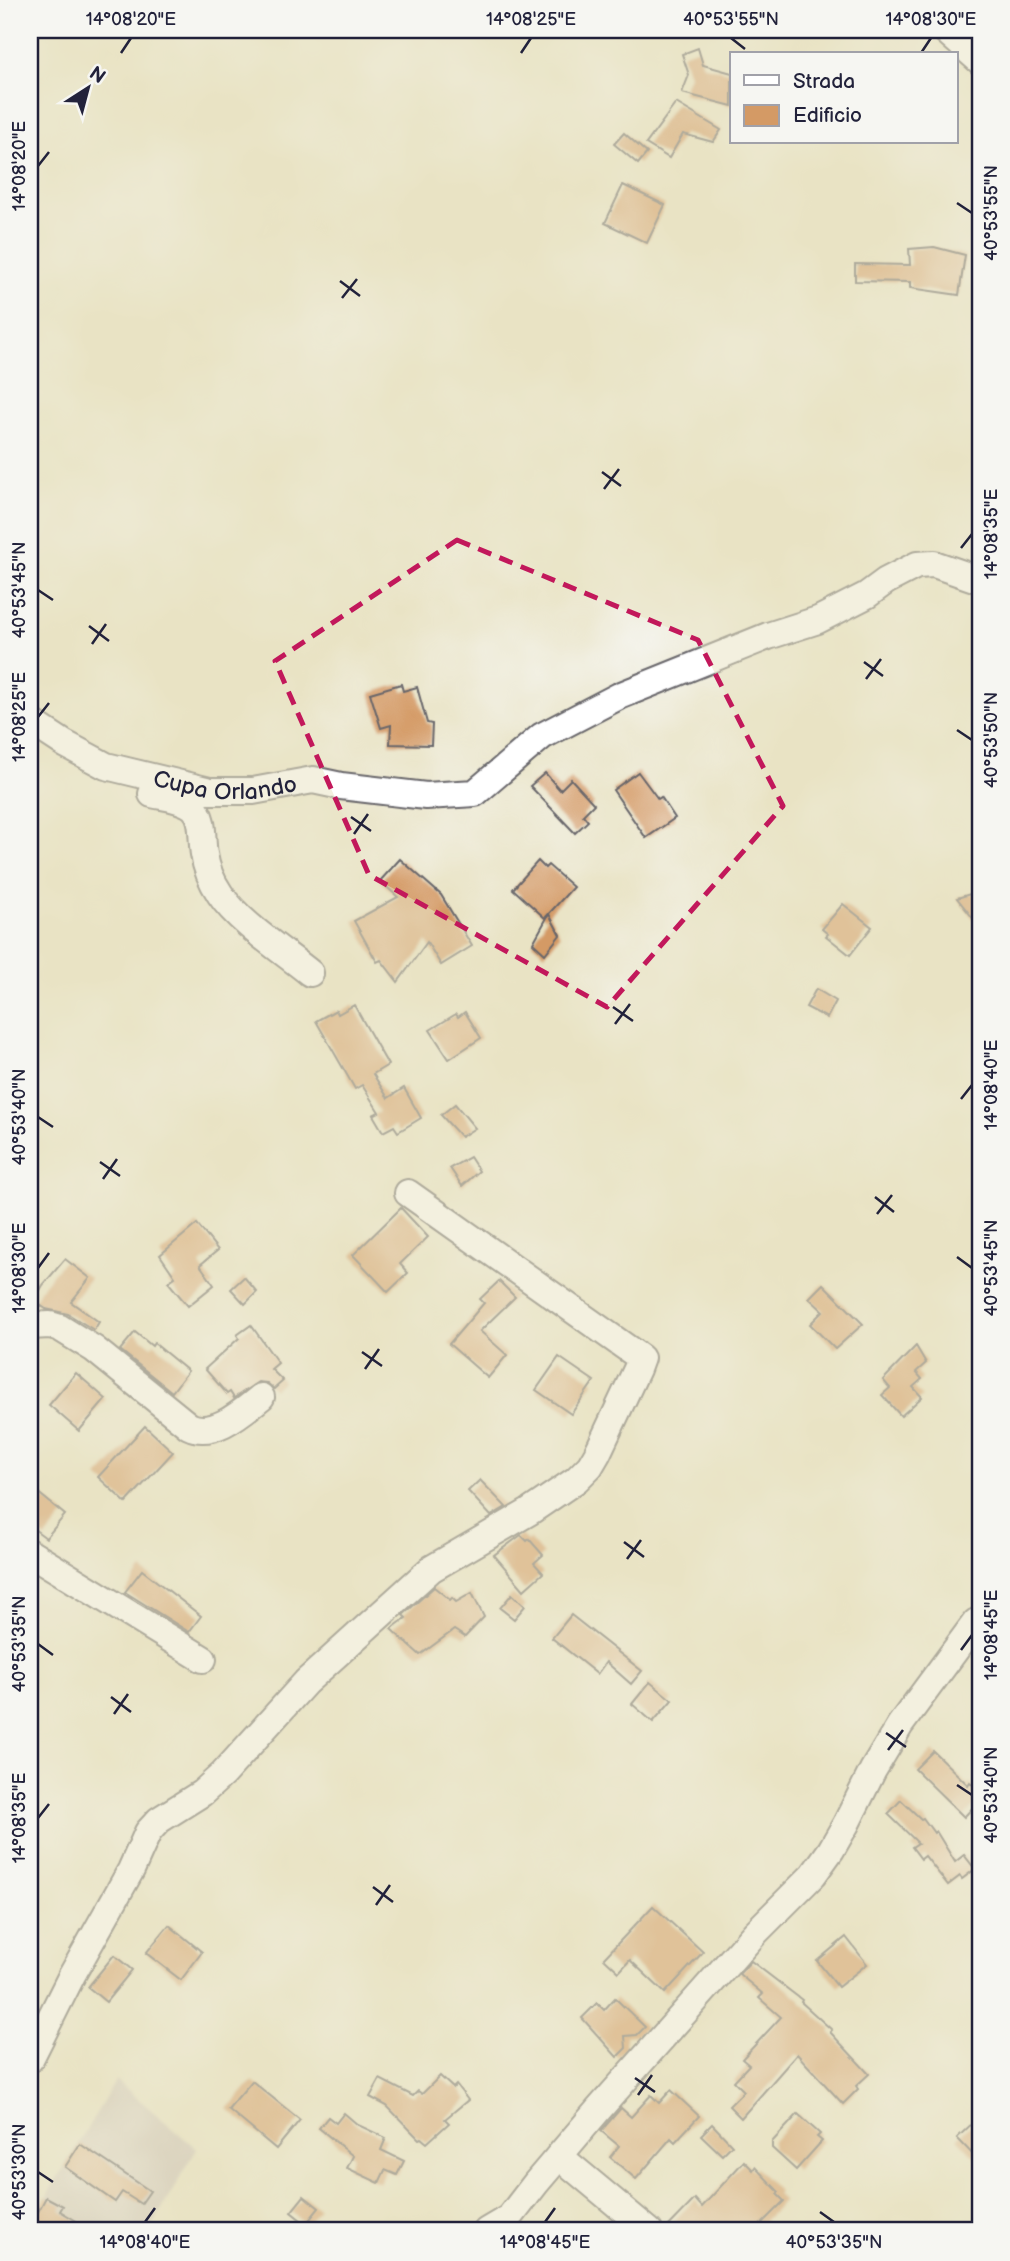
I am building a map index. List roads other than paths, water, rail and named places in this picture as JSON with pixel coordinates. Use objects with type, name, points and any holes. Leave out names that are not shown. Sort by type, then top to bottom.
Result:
[{"type":"street","points":[[945,30],[980,61]]},
{"type":"street","name":"Cupa Orlando","points":[[30,721],[106,766],[209,791],[253,792],[313,780],[426,796],[475,793],[542,736],[619,696],[768,636],[818,620],[917,565],[934,565],[980,580]]},
{"type":"street","points":[[106,766],[110,778],[119,786],[180,800],[192,806],[200,816],[209,874],[221,896],[243,919],[310,973]]},
{"type":"street","points":[[30,2059],[153,1826],[202,1793],[223,1774],[306,1682],[430,1569],[529,1513],[576,1480],[597,1454],[637,1369],[641,1358],[408,1193]]},
{"type":"street","points":[[30,1326],[50,1325],[60,1328],[94,1349],[189,1426],[198,1430],[211,1430],[261,1397]]},
{"type":"street","points":[[30,1553],[203,1659]]},
{"type":"street","points":[[487,2231],[509,2218],[559,2155],[756,1933],[813,1875],[831,1850],[900,1725],[976,1622]]},
{"type":"street","points":[[559,2155],[649,2231]]}]
